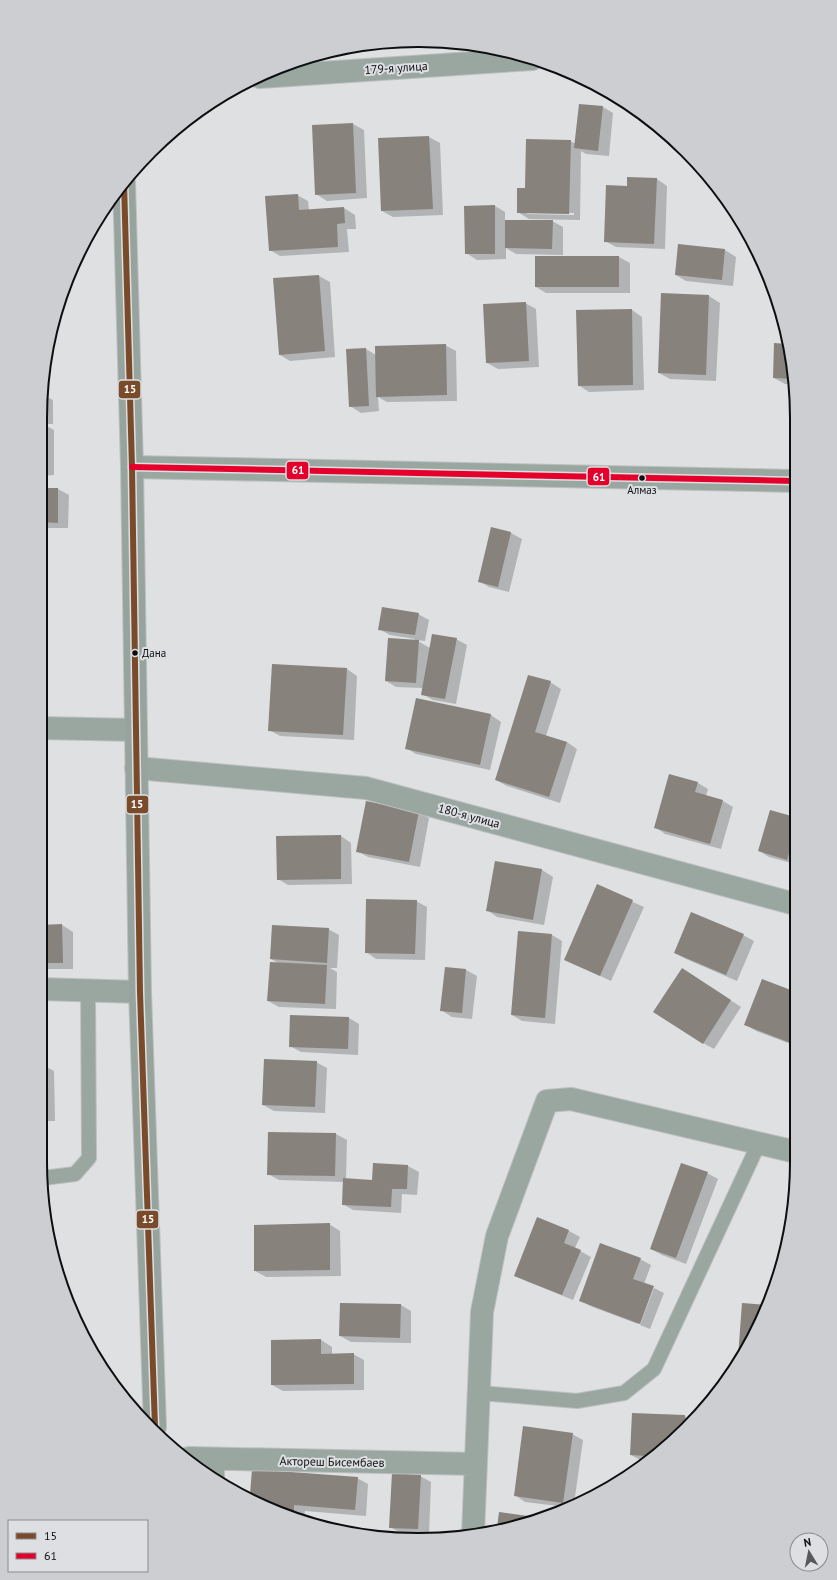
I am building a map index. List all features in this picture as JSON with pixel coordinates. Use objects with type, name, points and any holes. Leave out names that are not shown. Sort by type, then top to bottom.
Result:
[{"type":"street","name":"179-я улица","points":[[274,76],[511,59]]},
{"type":"street","points":[[124,192],[132,467],[140,992],[155,1423]]},
{"type":"street","points":[[132,467],[790,481]]},
{"type":"street","points":[[47,728],[136,730]]},
{"type":"street","name":"180-я улица","points":[[136,768],[366,788],[790,903]]},
{"type":"street","points":[[47,989],[140,992]]},
{"type":"street","points":[[473,1529],[480,1393],[482,1312],[497,1236],[547,1101],[571,1099],[790,1151]]},
{"type":"street","name":"Актореш Бисембаев","points":[[213,1469],[476,1464]]},
{"type":"lane","points":[[48,1177],[75,1174],[89,1158],[88,990]]},
{"type":"lane","points":[[480,1393],[578,1401],[624,1393],[654,1369],[759,1143]]},
{"type":"building","points":[[579,104],[603,106],[598,151],[574,148]]},
{"type":"building","points":[[353,123],[356,193],[315,195],[312,125]]},
{"type":"building","points":[[429,136],[433,209],[381,211],[378,138]]},
{"type":"building","points":[[526,139],[571,140],[569,214],[517,213],[517,188],[525,188]]},
{"type":"building","points":[[627,177],[657,178],[654,244],[604,242],[606,185],[627,186]]},
{"type":"building","points":[[298,194],[299,210],[344,207],[345,223],[337,224],[338,247],[269,251],[265,196]]},
{"type":"building","points":[[495,205],[495,254],[465,254],[464,206]]},
{"type":"building","points":[[505,220],[553,220],[552,249],[505,248]]},
{"type":"building","points":[[678,244],[725,249],[722,280],[675,275]]},
{"type":"building","points":[[535,256],[619,256],[619,287],[535,287]]},
{"type":"building","points":[[319,275],[325,351],[279,355],[273,278]]},
{"type":"building","points":[[661,293],[709,295],[706,375],[658,373]]},
{"type":"building","points":[[526,302],[529,361],[486,363],[483,304]]},
{"type":"building","points":[[632,309],[633,385],[578,386],[576,310]]},
{"type":"building","points":[[774,343],[782,344],[788,379],[773,378]]},
{"type":"building","points":[[446,344],[447,395],[376,397],[375,346]]},
{"type":"building","points":[[366,348],[369,406],[349,407],[346,349]]},
{"type":"building","points":[[47,488],[58,488],[58,523],[47,522]]},
{"type":"building","points":[[491,527],[511,532],[498,587],[478,582]]},
{"type":"building","points":[[382,607],[419,613],[415,635],[378,630]]},
{"type":"building","points":[[432,634],[457,638],[445,699],[421,695]]},
{"type":"building","points":[[388,638],[419,640],[416,683],[385,681]]},
{"type":"building","points":[[272,664],[347,668],[343,735],[268,731]]},
{"type":"building","points":[[528,675],[551,681],[535,732],[567,742],[549,797],[495,780]]},
{"type":"building","points":[[416,698],[491,714],[480,765],[405,749]]},
{"type":"building","points":[[669,774],[698,782],[695,792],[723,800],[710,844],[654,828]]},
{"type":"building","points":[[366,801],[419,811],[409,862],[356,852]]},
{"type":"building","points":[[770,810],[790,816],[790,850],[787,860],[758,851]]},
{"type":"building","points":[[341,835],[341,879],[277,880],[276,836]]},
{"type":"building","points":[[495,861],[542,869],[533,920],[486,911]]},
{"type":"building","points":[[597,884],[633,900],[600,976],[564,960]]},
{"type":"building","points":[[366,899],[417,900],[415,954],[365,953]]},
{"type":"building","points":[[691,912],[744,934],[726,975],[674,953]]},
{"type":"building","points":[[62,924],[63,963],[47,963],[47,925]]},
{"type":"building","points":[[272,925],[329,928],[327,963],[270,959]]},
{"type":"building","points":[[518,931],[552,934],[545,1018],[511,1015]]},
{"type":"building","points":[[270,962],[327,965],[325,1004],[267,1001]]},
{"type":"building","points":[[445,967],[466,969],[462,1013],[440,1011]]},
{"type":"building","points":[[682,968],[731,1000],[703,1044],[653,1012]]},
{"type":"building","points":[[762,979],[790,990],[790,1043],[744,1025]]},
{"type":"building","points":[[290,1015],[349,1017],[348,1049],[289,1047]]},
{"type":"building","points":[[264,1059],[317,1061],[315,1107],[262,1105]]},
{"type":"building","points":[[268,1132],[336,1133],[335,1176],[267,1175]]},
{"type":"building","points":[[373,1163],[408,1165],[407,1189],[392,1189],[391,1207],[342,1205],[343,1178],[372,1180]]},
{"type":"building","points":[[681,1163],[708,1172],[676,1258],[650,1249]]},
{"type":"building","points":[[537,1217],[569,1230],[564,1243],[581,1250],[562,1295],[514,1276]]},
{"type":"building","points":[[330,1223],[330,1270],[254,1271],[254,1225]]},
{"type":"building","points":[[600,1243],[641,1258],[633,1279],[654,1286],[640,1324],[579,1301]]},
{"type":"building","points":[[340,1303],[401,1304],[400,1338],[339,1336]]},
{"type":"building","points":[[742,1303],[762,1305],[752,1326],[739,1349]]},
{"type":"building","points":[[321,1339],[321,1354],[354,1353],[354,1384],[271,1385],[271,1340]]},
{"type":"building","points":[[632,1413],[685,1415],[685,1420],[681,1424],[645,1456],[630,1455]]},
{"type":"building","points":[[523,1426],[573,1433],[563,1503],[514,1496]]},
{"type":"building","points":[[252,1469],[358,1477],[355,1510],[294,1505],[294,1511],[276,1505],[250,1493]]},
{"type":"building","points":[[392,1473],[421,1475],[418,1529],[389,1528]]},
{"type":"building","points":[[499,1512],[528,1516],[515,1520],[497,1524]]},
{"type":"transit line","name":"15","points":[[124,192],[132,467],[140,992],[155,1423]]},
{"type":"transit line","name":"61","points":[[132,467],[790,481]]},
{"type":"place","name":"Алмаз","points":[[642,478]]},
{"type":"place","name":"Дана","points":[[135,653]]}]
